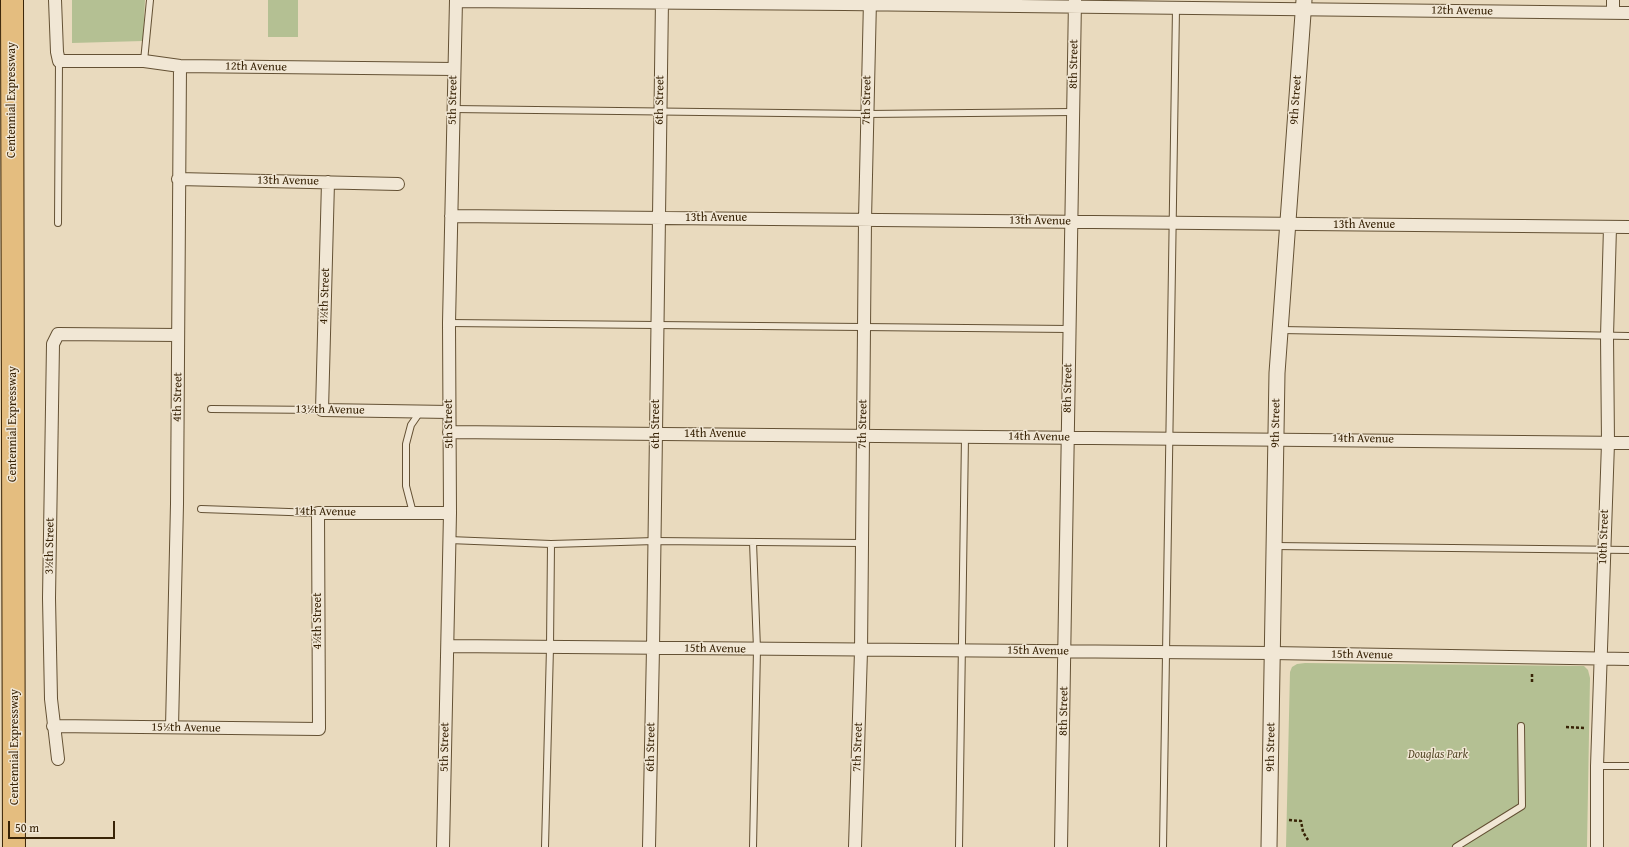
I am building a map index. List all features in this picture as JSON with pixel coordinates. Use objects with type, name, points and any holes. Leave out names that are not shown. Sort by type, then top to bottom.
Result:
[{"type":"highway","name":"Centennial Expressway","points":[[12,0],[14,847]]},
{"type":"highway","points":[[13,146],[27,0]]},
{"type":"highway","points":[[14,769],[22,847]]},
{"type":"street","points":[[55,0],[57,52],[59,61]]},
{"type":"street","points":[[1613,0],[1613,13]]},
{"type":"street","name":"12th Avenue","points":[[456,1],[870,2],[1075,4],[1176,8],[1303,5],[1629,13]]},
{"type":"street","name":"5th Street","points":[[443,847],[450,513],[448,412],[449,323],[456,1]]},
{"type":"street","name":"6th Street","points":[[649,847],[655,541],[656,326],[662,2]]},
{"type":"street","name":"7th Street","points":[[855,847],[861,651],[865,220],[870,2]]},
{"type":"street","name":"8th Street","points":[[1061,847],[1066,652],[1067,438],[1075,4]]},
{"type":"street","name":"9th Street","points":[[1269,847],[1275,438],[1279,330],[1303,5]]},
{"type":"street","name":"12th Avenue","points":[[59,61],[144,61],[180,66],[454,69]]},
{"type":"street","name":"4th Street","points":[[172,728],[177,512],[178,179],[180,66]]},
{"type":"street","name":"13th Avenue","points":[[178,179],[398,184]]},
{"type":"street","name":"4½th Street","points":[[322,410],[328,182]]},
{"type":"street","name":"13th Avenue","points":[[451,216],[1629,227]]},
{"type":"street","name":"10th Street","points":[[1597,847],[1597,766],[1603,551],[1608,442],[1607,336],[1610,227]]},
{"type":"street","name":"3½th Street","points":[[58,760],[51,699],[49,598],[53,344],[58,334],[178,335]]},
{"type":"street","name":"13½th Avenue","points":[[322,410],[448,412]]},
{"type":"street","name":"14th Avenue","points":[[449,432],[1067,438],[1275,438],[1629,443]]},
{"type":"street","name":"4½th Street","points":[[318,513],[319,730]]},
{"type":"street","name":"14th Avenue","points":[[318,513],[450,513]]},
{"type":"street","name":"15th Avenue","points":[[448,646],[861,651],[961,650],[1272,653],[1629,659]]},
{"type":"street","name":"15½th Avenue","points":[[54,726],[319,730]]},
{"type":"lane","points":[[144,61],[150,0]]},
{"type":"lane","points":[[1163,847],[1176,8]]},
{"type":"lane","points":[[58,223],[59,61]]},
{"type":"lane","points":[[453,109],[867,114],[1073,112]]},
{"type":"lane","points":[[449,323],[1069,329]]},
{"type":"lane","points":[[1279,330],[1629,336]]},
{"type":"lane","name":"13½th Avenue","points":[[211,409],[322,410]]},
{"type":"lane","points":[[413,513],[406,486],[406,444],[411,425],[420,412]]},
{"type":"lane","points":[[958,847],[965,436]]},
{"type":"lane","name":"14th Avenue","points":[[201,509],[318,513]]},
{"type":"lane","points":[[449,540],[551,544],[655,541],[861,543]]},
{"type":"lane","points":[[753,542],[757,649],[753,847]]},
{"type":"lane","points":[[545,847],[551,544]]},
{"type":"lane","points":[[1274,546],[1603,551],[1629,550]]},
{"type":"lane","points":[[1456,847],[1522,806],[1521,726]]},
{"type":"lane","points":[[1597,766],[1629,766]]},
{"type":"path","points":[[1532,672],[1532,682]]},
{"type":"path","points":[[1566,727],[1586,728]]},
{"type":"path","points":[[1289,820],[1301,821],[1308,840]]},
{"type":"green space","points":[[72,0],[145,0],[143,41],[72,43]]},
{"type":"green space","points":[[268,0],[298,0],[298,37],[268,37]]},
{"type":"green space","name":"Douglas Park","points":[[1297,664],[1584,666],[1588,670],[1590,678],[1587,847],[1286,847],[1290,672],[1292,667]]}]
